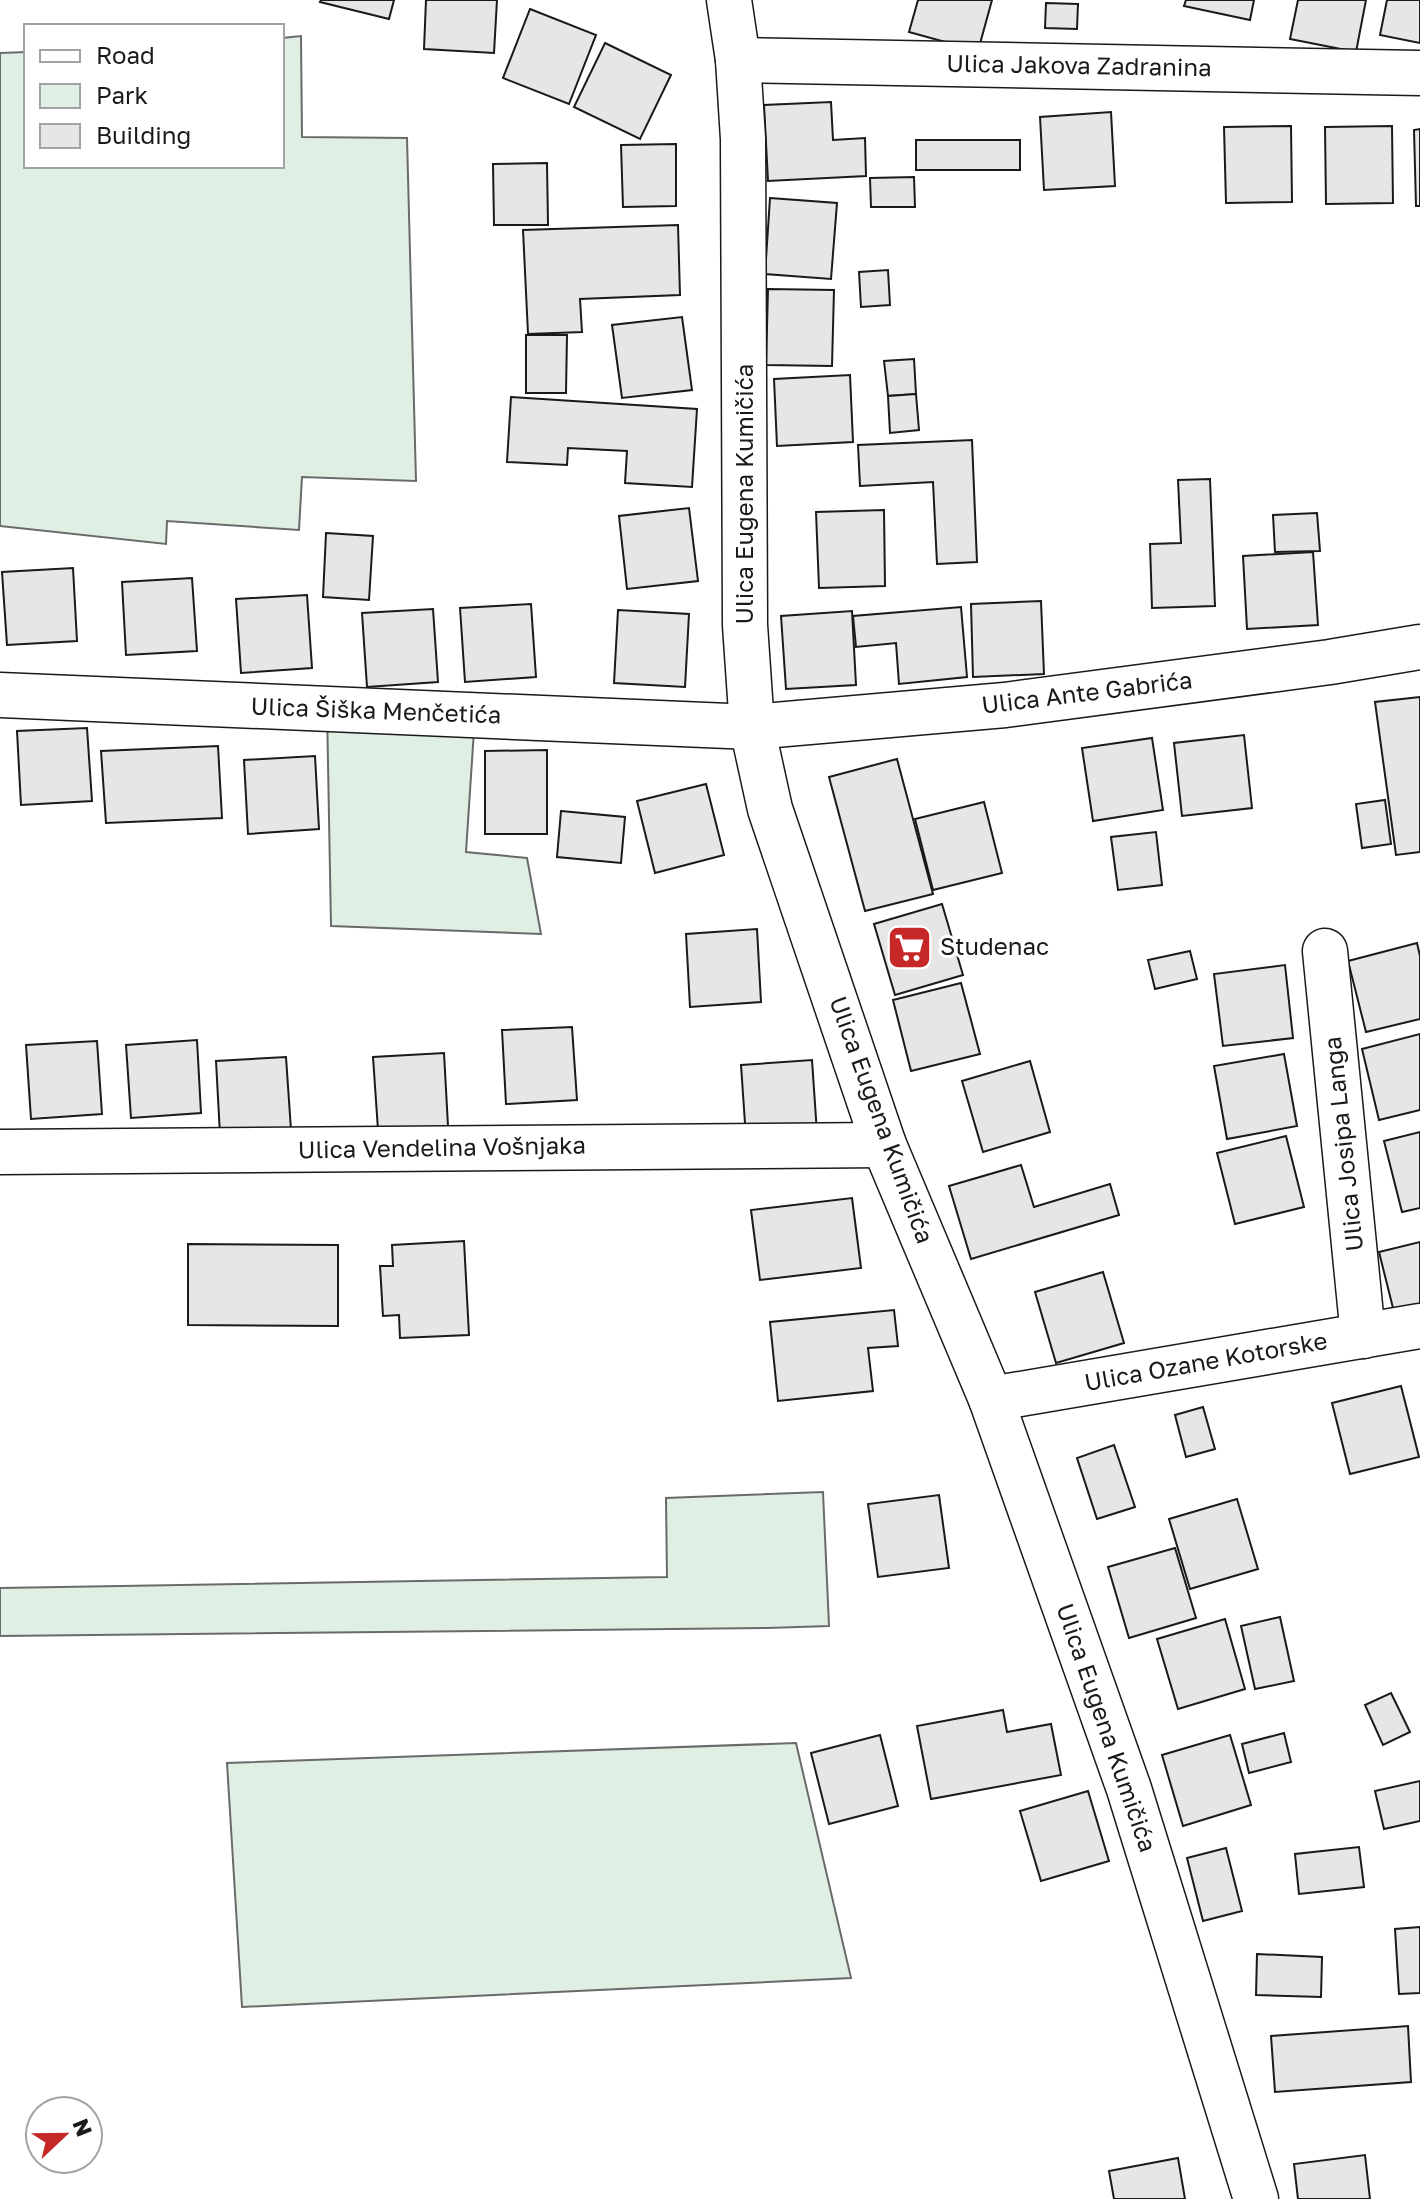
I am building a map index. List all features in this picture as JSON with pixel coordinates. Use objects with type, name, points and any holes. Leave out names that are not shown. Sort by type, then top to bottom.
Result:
[{"type":"street","name":"Ulica Eugena Kumičića","points":[[729,0],[738,60],[743,139],[745,625],[752,727],[770,809],[884,1145],[991,1399],[1129,1789],[1256,2199]]},
{"type":"street","name":"Ulica Jakova Zadranina","points":[[738,60],[1420,73]]},
{"type":"street","name":"Ulica Ante Gabrića","points":[[752,727],[1005,705],[1420,647]]},
{"type":"street","name":"Ulica Šiška Menčetića","points":[[0,695],[752,727]]},
{"type":"street","name":"Ulica Josipa Langa","points":[[1325,951],[1363,1336]]},
{"type":"street","name":"Ulica Vendelina Vošnjaka","points":[[0,1152],[884,1145]]},
{"type":"street","name":"Ulica Ozane Kotorske","points":[[991,1399],[1420,1326]]},
{"type":"green space","points":[[301,36],[302,137],[407,138],[416,481],[302,477],[299,530],[167,521],[166,544],[0,526],[0,53],[24,52],[24,168],[284,168],[284,38]]},
{"type":"green space","points":[[327,709],[475,715],[466,852],[527,858],[541,934],[331,926]]},
{"type":"green space","points":[[823,1492],[829,1626],[0,1636],[0,1588],[667,1577],[666,1498]]},
{"type":"green space","points":[[796,1743],[851,1978],[242,2007],[227,1763]]},
{"type":"building","points":[[321,0],[394,0],[389,19]]},
{"type":"building","points":[[426,0],[497,0],[494,53],[424,49]]},
{"type":"building","points":[[918,0],[992,0],[978,51],[909,32]]},
{"type":"building","points":[[1186,0],[1254,0],[1250,20],[1184,6]]},
{"type":"building","points":[[1298,0],[1366,0],[1356,52],[1290,39]]},
{"type":"building","points":[[1387,0],[1420,0],[1420,43],[1380,35]]},
{"type":"building","points":[[1046,3],[1078,4],[1077,29],[1045,28]]},
{"type":"building","points":[[530,9],[596,35],[569,104],[503,78]]},
{"type":"building","points":[[605,43],[671,75],[640,139],[574,107]]},
{"type":"building","points":[[831,102],[833,140],[865,138],[866,176],[768,181],[764,105]]},
{"type":"building","points":[[1111,112],[1115,186],[1044,190],[1040,117]]},
{"type":"building","points":[[1291,126],[1292,202],[1226,203],[1224,127]]},
{"type":"building","points":[[1392,126],[1393,203],[1326,204],[1325,127]]},
{"type":"building","points":[[1420,129],[1420,206],[1416,206],[1414,130]]},
{"type":"building","points":[[916,140],[1020,140],[1020,170],[916,170]]},
{"type":"building","points":[[676,144],[676,206],[623,207],[621,145]]},
{"type":"building","points":[[547,163],[548,225],[494,225],[493,164]]},
{"type":"building","points":[[914,177],[915,207],[871,207],[870,178]]},
{"type":"building","points":[[770,198],[837,203],[831,279],[765,274]]},
{"type":"building","points":[[678,225],[680,295],[580,299],[582,332],[528,334],[523,230]]},
{"type":"building","points":[[888,270],[890,305],[861,307],[859,272]]},
{"type":"building","points":[[768,289],[834,290],[832,366],[766,365]]},
{"type":"building","points":[[682,317],[692,390],[622,398],[612,325]]},
{"type":"building","points":[[526,335],[567,335],[566,393],[526,393]]},
{"type":"building","points":[[914,359],[916,394],[888,396],[884,361]]},
{"type":"building","points":[[850,375],[853,442],[777,446],[774,379]]},
{"type":"building","points":[[916,394],[919,430],[890,433],[888,396]]},
{"type":"building","points":[[511,397],[697,409],[692,487],[625,483],[627,451],[568,448],[567,465],[507,462]]},
{"type":"building","points":[[972,440],[977,562],[937,564],[933,482],[860,486],[858,445]]},
{"type":"building","points":[[1210,479],[1215,606],[1152,608],[1150,544],[1181,543],[1178,480]]},
{"type":"building","points":[[689,508],[698,581],[627,589],[619,516]]},
{"type":"building","points":[[884,510],[885,586],[819,588],[816,512]]},
{"type":"building","points":[[1317,513],[1320,551],[1275,552],[1273,515]]},
{"type":"building","points":[[326,533],[373,536],[369,600],[323,597]]},
{"type":"building","points":[[1313,552],[1318,625],[1247,629],[1243,556]]},
{"type":"building","points":[[73,568],[77,641],[7,645],[2,572]]},
{"type":"building","points":[[192,578],[197,651],[126,655],[122,582]]},
{"type":"building","points":[[307,595],[312,668],[241,673],[236,599]]},
{"type":"building","points":[[1041,601],[1044,674],[973,677],[971,604]]},
{"type":"building","points":[[531,604],[536,677],[465,682],[460,608]]},
{"type":"building","points":[[961,607],[967,677],[899,684],[896,643],[856,647],[853,616]]},
{"type":"building","points":[[433,609],[438,682],[367,687],[362,613]]},
{"type":"building","points":[[618,610],[689,614],[685,687],[614,683]]},
{"type":"building","points":[[852,611],[856,685],[786,689],[781,616]]},
{"type":"building","points":[[1420,697],[1420,852],[1396,855],[1375,702]]},
{"type":"building","points":[[87,728],[92,801],[21,805],[17,731]]},
{"type":"building","points":[[1244,735],[1252,808],[1182,816],[1174,743]]},
{"type":"building","points":[[1152,738],[1163,810],[1093,821],[1082,748]]},
{"type":"building","points":[[218,746],[222,818],[106,823],[101,751]]},
{"type":"building","points":[[547,750],[547,834],[485,834],[485,751]]},
{"type":"building","points":[[315,756],[319,829],[248,834],[244,760]]},
{"type":"building","points":[[897,759],[933,894],[865,911],[829,777]]},
{"type":"building","points":[[706,784],[724,855],[655,873],[637,801]]},
{"type":"building","points":[[1385,800],[1391,844],[1362,848],[1356,804]]},
{"type":"building","points":[[984,802],[1002,873],[933,890],[915,819]]},
{"type":"building","points":[[561,811],[625,817],[621,863],[557,857]]},
{"type":"building","points":[[1156,832],[1162,885],[1118,890],[1111,837]]},
{"type":"building","points":[[942,904],[963,975],[895,995],[874,924]]},
{"type":"building","points":[[757,929],[761,1002],[690,1007],[686,934]]},
{"type":"building","points":[[1417,943],[1420,956],[1420,1019],[1366,1032],[1348,961]]},
{"type":"building","points":[[1190,951],[1197,979],[1155,989],[1148,960]]},
{"type":"building","points":[[1285,965],[1293,1038],[1223,1046],[1214,974]]},
{"type":"building","points":[[961,983],[980,1054],[911,1071],[893,1000]]},
{"type":"building","points":[[572,1027],[577,1100],[506,1104],[502,1030]]},
{"type":"building","points":[[1420,1034],[1420,1110],[1379,1120],[1362,1049]]},
{"type":"building","points":[[197,1040],[201,1113],[131,1118],[126,1045]]},
{"type":"building","points":[[97,1041],[102,1114],[31,1119],[26,1045]]},
{"type":"building","points":[[444,1053],[448,1126],[378,1130],[373,1057]]},
{"type":"building","points":[[1284,1054],[1297,1126],[1227,1139],[1214,1066]]},
{"type":"building","points":[[286,1057],[291,1130],[220,1135],[216,1061]]},
{"type":"building","points":[[812,1060],[817,1133],[746,1138],[741,1065]]},
{"type":"building","points":[[1030,1061],[1050,1132],[983,1152],[962,1081]]},
{"type":"building","points":[[1420,1132],[1420,1208],[1402,1212],[1384,1141]]},
{"type":"building","points":[[1286,1136],[1304,1207],[1235,1224],[1217,1153]]},
{"type":"building","points":[[1021,1165],[1034,1207],[1110,1184],[1119,1215],[971,1259],[949,1186]]},
{"type":"building","points":[[852,1198],[861,1268],[760,1280],[751,1210]]},
{"type":"building","points":[[464,1241],[469,1335],[400,1338],[399,1315],[383,1316],[380,1266],[393,1266],[392,1245]]},
{"type":"building","points":[[1420,1242],[1420,1318],[1397,1324],[1379,1252]]},
{"type":"building","points":[[188,1244],[338,1245],[338,1326],[188,1325]]},
{"type":"building","points":[[1103,1272],[1124,1343],[1056,1363],[1035,1292]]},
{"type":"building","points":[[894,1310],[898,1346],[868,1348],[873,1391],[778,1401],[770,1322]]},
{"type":"building","points":[[1401,1386],[1419,1457],[1350,1474],[1332,1403]]},
{"type":"building","points":[[1203,1407],[1215,1449],[1186,1457],[1175,1415]]},
{"type":"building","points":[[1114,1445],[1135,1507],[1097,1519],[1077,1458]]},
{"type":"building","points":[[939,1495],[949,1568],[878,1577],[868,1504]]},
{"type":"building","points":[[1237,1499],[1258,1569],[1190,1589],[1169,1519]]},
{"type":"building","points":[[1175,1548],[1196,1618],[1129,1638],[1108,1567]]},
{"type":"building","points":[[1280,1617],[1294,1681],[1255,1689],[1241,1626]]},
{"type":"building","points":[[1225,1619],[1245,1689],[1178,1709],[1157,1639]]},
{"type":"building","points":[[1391,1693],[1410,1732],[1383,1745],[1365,1705]]},
{"type":"building","points":[[1003,1710],[1007,1732],[1051,1724],[1061,1775],[931,1799],[917,1726]]},
{"type":"building","points":[[1284,1733],[1291,1762],[1249,1773],[1242,1744]]},
{"type":"building","points":[[880,1735],[898,1806],[829,1824],[811,1753]]},
{"type":"building","points":[[1230,1735],[1251,1805],[1183,1826],[1162,1755]]},
{"type":"building","points":[[1420,1781],[1420,1821],[1384,1829],[1375,1791]]},
{"type":"building","points":[[1088,1791],[1109,1861],[1041,1881],[1020,1811]]},
{"type":"building","points":[[1359,1847],[1364,1887],[1299,1894],[1295,1854]]},
{"type":"building","points":[[1226,1848],[1242,1911],[1203,1921],[1187,1858]]},
{"type":"building","points":[[1420,1927],[1420,1993],[1399,1994],[1395,1929]]},
{"type":"building","points":[[1257,1954],[1322,1957],[1321,1997],[1256,1995]]},
{"type":"building","points":[[1408,2026],[1411,2082],[1275,2092],[1271,2036]]},
{"type":"building","points":[[1365,2155],[1370,2199],[1298,2199],[1294,2164]]},
{"type":"building","points":[[1178,2158],[1185,2199],[1114,2199],[1109,2171]]},
{"type":"place","name":"Studenac","points":[[909,947]]}]
